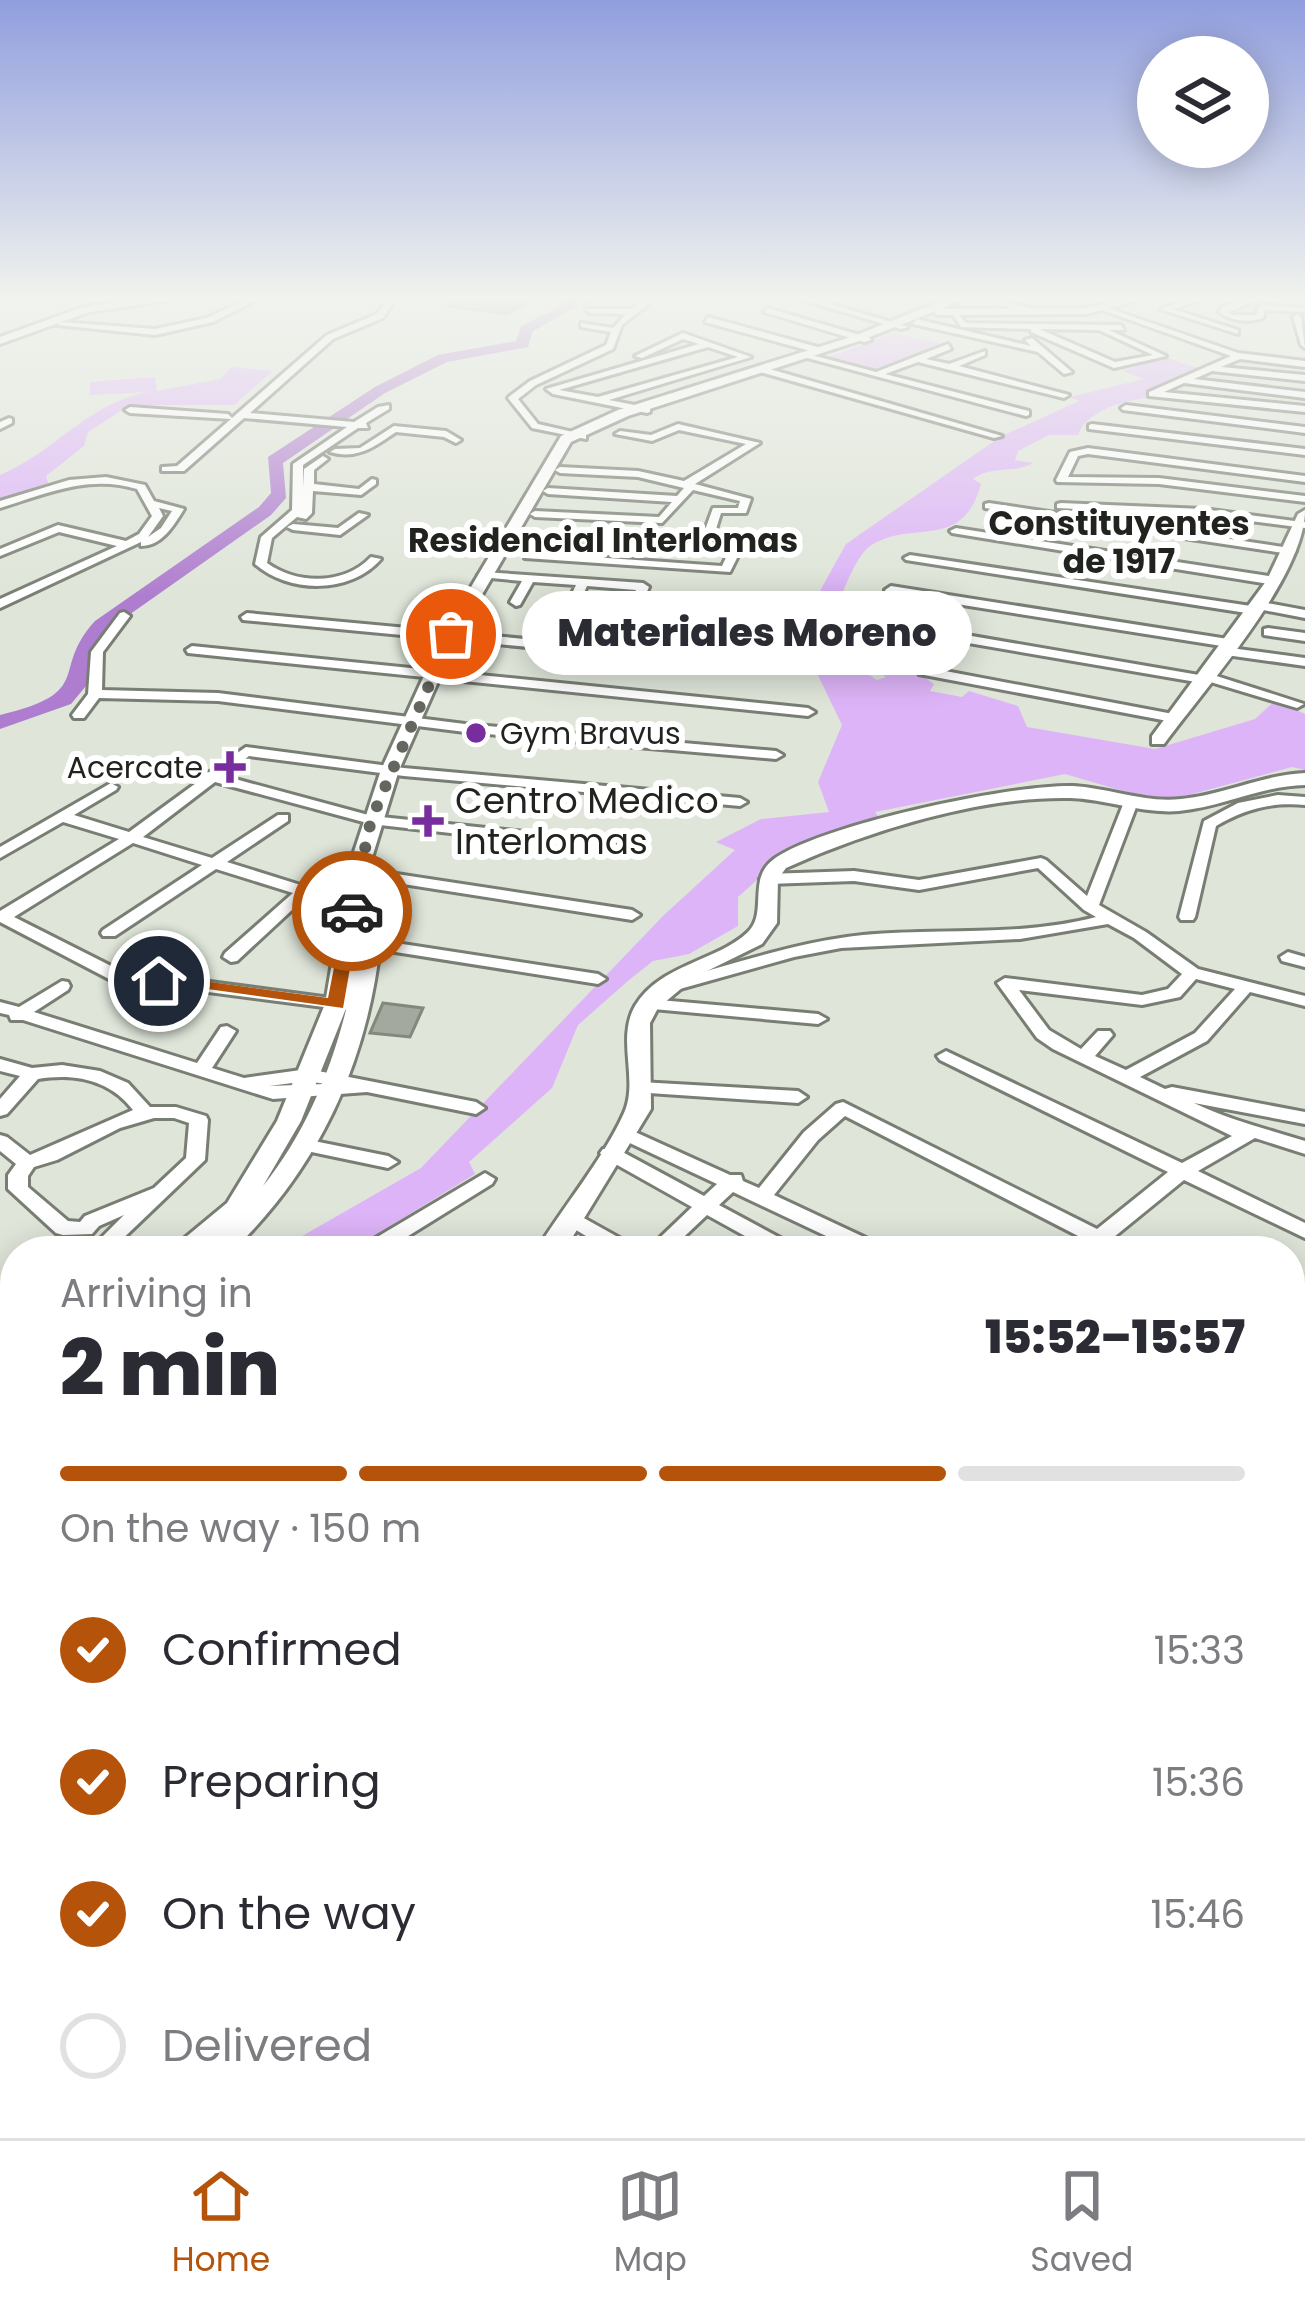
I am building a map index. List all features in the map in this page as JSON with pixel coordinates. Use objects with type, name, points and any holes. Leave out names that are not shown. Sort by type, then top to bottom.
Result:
[{"type":"main road","points":[[233,1236],[258,1214],[309,1146],[318,1084],[347,1005],[364,874],[378,821],[437,677],[490,575],[577,435],[683,397]]},
{"type":"main road","points":[[490,575],[522,535],[577,435]]},
{"type":"main road","points":[[1158,740],[1275,581],[1303,519]]},
{"type":"main road","points":[[561,1236],[639,1109],[638,1023],[654,996],[754,939],[766,923],[768,878],[778,864],[806,850],[883,826],[1054,793],[1184,805],[1265,781],[1305,778]]},
{"type":"main road","points":[[201,1236],[236,1208],[318,1084]]},
{"type":"street","points":[[250,397],[166,469],[180,469],[266,397]]},
{"type":"street","points":[[515,397],[515,403],[535,427],[577,435]]},
{"type":"street","points":[[576,397],[643,409]]},
{"type":"street","points":[[601,400],[612,397]]},
{"type":"street","points":[[858,397],[997,436]]},
{"type":"street","points":[[962,397],[1026,413]]},
{"type":"street","points":[[1181,397],[1305,409]]},
{"type":"street","points":[[515,403],[537,407]]},
{"type":"street","points":[[1126,408],[1305,430]]},
{"type":"street","points":[[130,410],[366,426]]},
{"type":"street","points":[[266,546],[307,513],[312,461],[334,452],[366,426]]},
{"type":"street","points":[[366,426],[312,461],[294,480],[297,511],[267,537],[264,568],[296,579],[343,579],[368,570],[375,559]]},
{"type":"street","points":[[535,514],[662,520],[688,486],[755,443],[678,427],[652,438],[620,434]]},
{"type":"street","points":[[1092,428],[1305,452]]},
{"type":"street","points":[[334,452],[362,451],[394,429],[456,440]]},
{"type":"street","points":[[1305,479],[1088,451],[1074,454],[1061,480],[1160,481],[1305,499]]},
{"type":"street","points":[[560,470],[638,473],[746,500],[742,511],[717,510],[705,545]]},
{"type":"street","points":[[0,505],[84,482],[140,487],[155,504],[179,507],[165,530],[0,614]]},
{"type":"street","points":[[308,487],[362,492],[372,482]]},
{"type":"street","points":[[548,491],[680,499]]},
{"type":"street","points":[[1004,499],[1303,519]]},
{"type":"street","points":[[0,604],[128,545],[154,524],[155,504]]},
{"type":"street","points":[[989,506],[1290,551]]},
{"type":"street","points":[[293,526],[340,532],[363,515]]},
{"type":"street","points":[[0,553],[64,525],[128,545]]},
{"type":"street","points":[[956,531],[1275,581]]},
{"type":"street","points":[[522,535],[736,548],[726,569],[529,556],[534,547],[625,553]]},
{"type":"street","points":[[511,552],[531,552]]},
{"type":"street","points":[[910,558],[1305,614]]},
{"type":"street","points":[[490,575],[643,587],[633,610]]},
{"type":"street","points":[[516,602],[530,578]]},
{"type":"street","points":[[572,606],[583,582]]},
{"type":"street","points":[[891,590],[1305,662]]},
{"type":"street","points":[[79,715],[95,694],[97,652],[124,616]]},
{"type":"street","points":[[247,617],[686,658]]},
{"type":"street","points":[[850,619],[1203,677],[1297,704]]},
{"type":"street","points":[[1268,632],[1305,637]]},
{"type":"street","points":[[192,650],[808,712]]},
{"type":"street","points":[[924,670],[1173,718]]},
{"type":"street","points":[[95,694],[193,691],[417,722],[776,755]]},
{"type":"street","points":[[1,916],[130,838],[236,755],[259,751],[397,771],[740,802]]},
{"type":"street","points":[[209,776],[378,821],[611,846]]},
{"type":"street","points":[[0,853],[111,787]]},
{"type":"street","points":[[1187,917],[1209,824],[1240,806],[1274,796],[1305,801]]},
{"type":"street","points":[[1090,907],[1131,802]]},
{"type":"street","points":[[61,816],[304,891],[361,903]]},
{"type":"street","points":[[109,933],[283,818]]},
{"type":"street","points":[[768,878],[854,876],[919,885],[1030,862],[1053,870],[1090,907],[1192,974],[1305,1001]]},
{"type":"street","points":[[364,874],[632,915]]},
{"type":"street","points":[[231,957],[304,891]]},
{"type":"street","points":[[1,916],[115,975],[347,1005]]},
{"type":"street","points":[[654,996],[862,940],[977,938],[1077,929],[1112,918]]},
{"type":"street","points":[[358,942],[598,979]]},
{"type":"street","points":[[1100,1236],[1180,1173],[1247,1136],[1043,1034],[1005,983],[1142,1000],[1174,993],[1192,974]]},
{"type":"street","points":[[8,1011],[62,986]]},
{"type":"street","points":[[1134,1083],[1201,1036],[1244,989]]},
{"type":"street","points":[[654,996],[818,1019]]},
{"type":"street","points":[[8,1011],[240,1084],[366,1087],[476,1108]]},
{"type":"street","points":[[201,1070],[227,1031]]},
{"type":"street","points":[[1084,1057],[1104,1035]]},
{"type":"street","points":[[946,1056],[1305,1231]]},
{"type":"street","points":[[0,1065],[32,1074],[64,1067],[110,1082],[134,1096],[143,1110]]},
{"type":"street","points":[[0,1109],[32,1074]]},
{"type":"street","points":[[1134,1083],[1302,1114]]},
{"type":"street","points":[[640,1088],[798,1096]]},
{"type":"street","points":[[763,1196],[811,1136],[843,1108],[1075,1236]]},
{"type":"street","points":[[119,1236],[170,1187],[195,1160],[199,1120],[178,1110],[143,1110],[81,1145],[27,1162],[18,1175],[18,1189],[63,1228],[86,1229],[102,1215],[170,1187]]},
{"type":"street","points":[[1212,1120],[1259,1128],[1305,1148]]},
{"type":"street","points":[[0,1141],[27,1162]]},
{"type":"street","points":[[617,1143],[734,1180],[845,1236]]},
{"type":"street","points":[[617,1143],[705,1204],[762,1236]]},
{"type":"street","points":[[309,1146],[388,1162]]},
{"type":"street","points":[[398,1236],[485,1178]]},
{"type":"street","points":[[672,1236],[734,1180]]},
{"type":"street","points":[[573,1219],[602,1236]]},
{"type":"street","points":[[86,1229],[91,1236]]},
{"type":"shaded area","points":[[243,397],[234,405],[130,405],[88,432],[84,446],[46,476],[49,486],[0,503],[0,475],[125,398]]},
{"type":"shaded area","points":[[1070,397],[1152,398],[1120,403],[1099,413],[1078,435],[1049,435],[1018,451],[1015,460],[1033,463],[973,479],[981,484],[973,505],[949,527],[886,538],[870,546],[838,603],[858,609],[848,615],[852,625],[827,626],[828,643],[844,645],[832,651],[877,680],[886,677],[870,667],[924,677],[934,684],[930,691],[962,697],[969,691],[1018,706],[1027,727],[1155,749],[1255,719],[1276,700],[1305,714],[1305,770],[1292,767],[1174,799],[1133,794],[1065,774],[875,812],[883,823],[777,862],[738,897],[738,926],[689,954],[653,961],[578,1025],[552,1088],[469,1162],[475,1174],[374,1236],[302,1236],[421,1168],[664,915],[735,850],[716,842],[761,819],[829,812],[818,782],[842,725],[812,663],[806,616],[846,544],[1000,437],[1079,401]]},
{"type":"building","points":[[383,1003],[423,1008],[410,1037],[370,1033]]},
{"type":"waterway","points":[[0,722],[52,706],[73,691],[91,640],[102,625],[265,511],[280,494],[274,461],[370,397]]},
{"type":"way so far","points":[[352,911],[371,820],[451,634]]},
{"type":"place","name":"Materiales Moreno","points":[[451,634]]},
{"type":"place","name":"Gym Bravus","points":[[476,733]]},
{"type":"place","name":"Acercate","points":[[230,767]]},
{"type":"place","name":"Centro Medico Interlomas","points":[[428,821]]},
{"type":"district","name":"Residencial Interlomas","points":[[603,540]]},
{"type":"district","name":"Constituyentes de 1917","points":[[1119,542]]},
{"type":"route","points":[[159,981],[336,1004],[352,911]]}]
